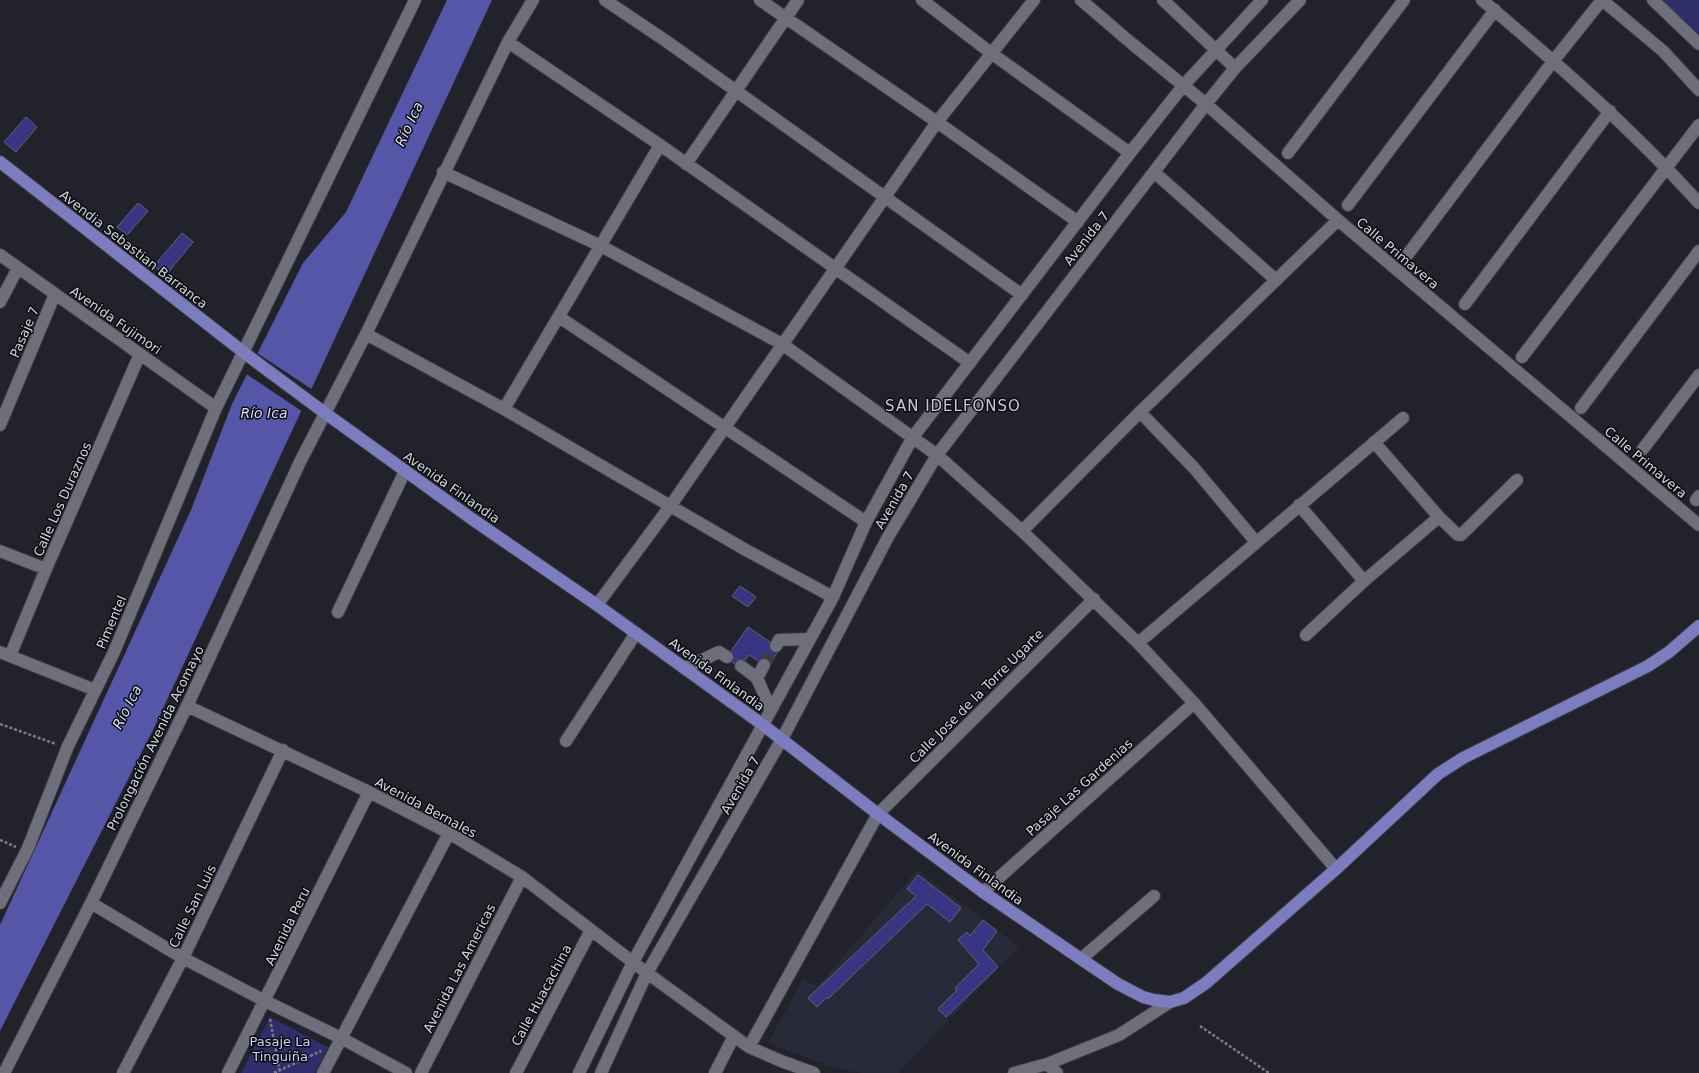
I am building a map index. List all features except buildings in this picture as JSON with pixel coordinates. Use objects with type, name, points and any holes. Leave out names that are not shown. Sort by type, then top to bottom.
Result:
[{"type":"main road","name":"Avendia Sebastian Barranca","points":[[0,162],[247,354]]},
{"type":"main road","name":"Avenida Finlandia","points":[[247,354],[405,471],[597,605],[763,724],[878,814],[982,892],[1118,984],[1143,997],[1170,1002]]},
{"type":"main road","points":[[1170,1002],[1184,998],[1206,983],[1336,869],[1438,774],[1463,758],[1648,666],[1669,652],[1699,626]]},
{"type":"street","name":"Pimentel","points":[[0,902],[28,848],[67,748],[114,652],[216,408],[247,354],[415,0]]},
{"type":"street","name":"Prolongación Avenida Acomayo","points":[[4,1073],[91,903],[187,706],[300,462],[366,334],[443,172],[508,42],[532,0]]},
{"type":"street","points":[[606,0],[1022,295]]},
{"type":"street","points":[[760,0],[937,122],[1078,222]]},
{"type":"street","points":[[686,164],[798,0]]},
{"type":"street","points":[[922,0],[991,53],[1130,153]]},
{"type":"street","points":[[597,605],[671,506],[937,122],[1034,0]]},
{"type":"street","name":"Calle Primavera","points":[[1081,0],[1182,86],[1206,104],[1338,220],[1699,525]]},
{"type":"street","points":[[1163,0],[1235,68]]},
{"type":"street","name":"Avenida 7","points":[[579,1073],[633,962],[833,597],[866,522],[913,437],[1182,86],[1262,0]]},
{"type":"street","name":"Avenida 7","points":[[601,1073],[647,973],[782,739],[888,537],[937,455],[1206,104],[1235,68],[1300,0]]},
{"type":"street","points":[[1288,153],[1404,0]]},
{"type":"street","points":[[1482,0],[1554,60],[1610,110],[1668,168],[1699,203]]},
{"type":"street","points":[[1408,254],[1554,60],[1602,0],[1662,51],[1699,90]]},
{"type":"street","points":[[1653,0],[1699,44]]},
{"type":"street","points":[[1348,205],[1494,10]]},
{"type":"street","points":[[508,42],[660,145],[970,363]]},
{"type":"street","points":[[1465,304],[1610,110]]},
{"type":"street","points":[[1522,357],[1668,168],[1699,125]]},
{"type":"street","points":[[504,409],[660,145]]},
{"type":"street","points":[[443,172],[601,246],[782,344],[937,455],[1022,531],[1138,643],[1194,703],[1336,869]]},
{"type":"street","points":[[1154,172],[1276,280]]},
{"type":"street","points":[[1022,531],[1140,412],[1338,220]]},
{"type":"street","points":[[1581,408],[1699,251]]},
{"type":"street","name":"Avenida Fujimori","points":[[0,255],[216,408]]},
{"type":"street","points":[[0,302],[18,268]]},
{"type":"street","name":"Pasaje 7","points":[[0,425],[55,294]]},
{"type":"street","points":[[559,317],[866,522]]},
{"type":"street","points":[[366,334],[504,409],[744,549],[833,597]]},
{"type":"street","name":"Calle Los Duraznos","points":[[5,654],[46,569],[140,354]]},
{"type":"street","points":[[1643,449],[1699,375]]},
{"type":"street","points":[[1140,412],[1194,468],[1256,542]]},
{"type":"street","points":[[1138,643],[1403,418]]},
{"type":"street","points":[[1374,442],[1439,517],[1456,533],[1461,534],[1517,480]]},
{"type":"street","points":[[338,612],[405,471]]},
{"type":"street","points":[[1299,506],[1364,581]]},
{"type":"street","points":[[1306,634],[1364,581],[1439,517]]},
{"type":"street","points":[[0,551],[46,569]]},
{"type":"street","name":"Calle Jose de la Torre Ugarte","points":[[749,1047],[878,814],[1094,599]]},
{"type":"street","points":[[566,741],[636,633]]},
{"type":"street","points":[[776,646],[779,640],[810,639]]},
{"type":"street","points":[[685,668],[719,652],[727,657]]},
{"type":"street","points":[[5,654],[95,690]]},
{"type":"street","points":[[757,678],[764,665]]},
{"type":"street","points":[[741,666],[757,678],[771,710]]},
{"type":"street","name":"Pasaje Las Gardenias","points":[[982,892],[1194,703]]},
{"type":"street","name":"Avenida Bernales","points":[[187,706],[283,750],[369,792],[449,834],[522,877],[647,973],[749,1047],[781,1062],[814,1073]]},
{"type":"street","name":"Calle San Luis","points":[[123,1073],[182,958],[283,750]]},
{"type":"street","name":"Avenida Peru","points":[[228,1073],[369,792]]},
{"type":"street","points":[[324,1073],[449,834]]},
{"type":"street","name":"Avenida Las Americas","points":[[421,1073],[522,877]]},
{"type":"street","points":[[1081,959],[1154,896]]},
{"type":"street","points":[[91,903],[182,958],[341,1038],[406,1073]]},
{"type":"street","name":"Calle Huacachina","points":[[516,1073],[591,930]]},
{"type":"street","points":[[1014,1073],[1034,1071],[1047,1064],[1119,1035],[1170,1002]]},
{"type":"street","points":[[714,1073],[734,1036]]},
{"type":"street","points":[[1047,1064],[1057,1073]]},
{"type":"path","points":[[0,724],[67,748]]},
{"type":"path","points":[[276,1020],[270,1017],[280,1072]]},
{"type":"path","points":[[1200,1026],[1269,1073]]},
{"type":"path","points":[[274,1073],[280,1072],[321,1050]]},
{"type":"shaded area","points":[[917,870],[1019,947],[898,1073],[861,1073],[831,1067],[768,1043],[803,979],[818,986]]},
{"type":"green space","points":[[1659,0],[1699,0],[1699,42]]},
{"type":"green space","name":"Pasaje La Tinguiña","points":[[270,1017],[328,1047],[315,1073],[241,1073]]},
{"type":"water","name":"Río Ica","points":[[447,0],[492,0],[154,728],[0,1031],[0,925],[191,510],[232,404],[303,263],[346,212]]},
{"type":"pier","points":[[257,353],[313,390],[303,412],[245,373]]},
{"type":"tunnel","points":[[764,665],[776,646]]},
{"type":"district","name":"SAN IDELFONSO","points":[[953,406]]}]
